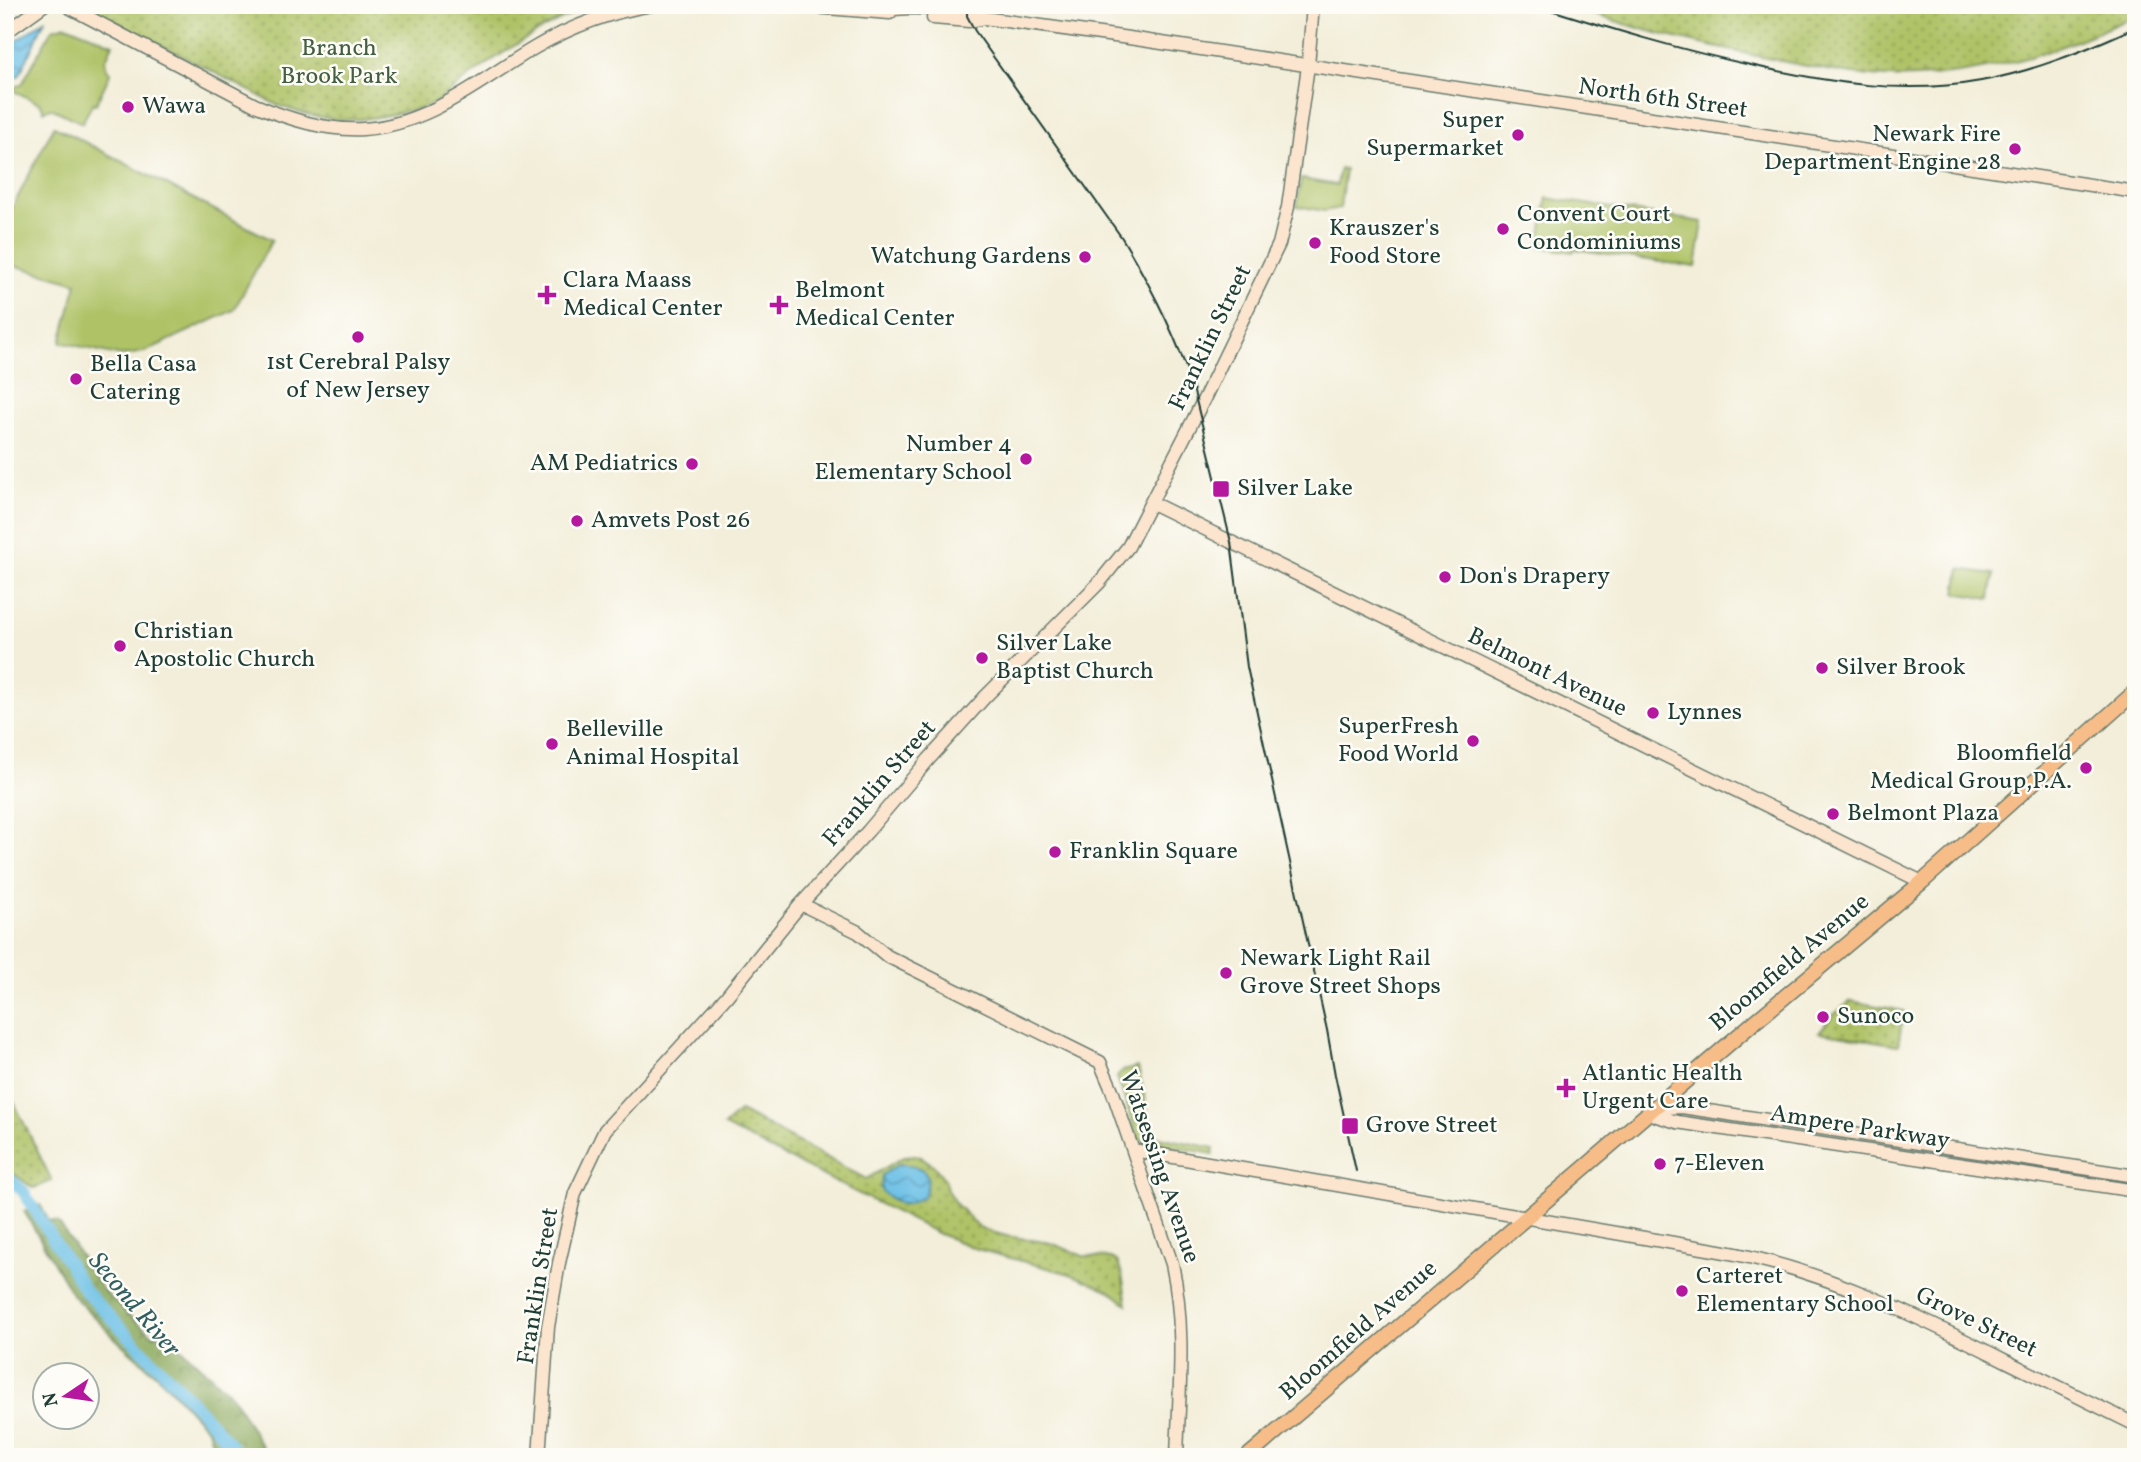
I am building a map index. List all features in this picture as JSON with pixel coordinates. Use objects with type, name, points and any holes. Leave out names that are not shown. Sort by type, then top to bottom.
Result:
[{"type":"main road","points":[[5,33],[44,5]]},
{"type":"main road","points":[[65,5],[255,105],[311,124],[366,129],[435,109],[458,98],[516,59],[582,23],[624,9],[651,5]]},
{"type":"main road","name":"North 6th Street","points":[[788,5],[883,11],[896,8],[967,12],[984,18],[2136,192]]},
{"type":"main road","name":"Franklin Street","points":[[539,1457],[548,1327],[559,1263],[575,1193],[605,1130],[726,997],[801,904],[985,697],[1098,583],[1128,547],[1274,258],[1288,207],[1308,66],[1313,5]]},
{"type":"main road","name":"Belmont Avenue","points":[[1152,503],[1923,881]]},
{"type":"main road","name":"Bloomfield Avenue","points":[[1247,1457],[1923,881],[2136,691]]},
{"type":"main road","name":"Watsessing Avenue","points":[[801,904],[858,932],[887,956],[1100,1062],[1133,1150],[1172,1264],[1177,1287],[1180,1324],[1177,1457]]},
{"type":"main road","name":"Ampere Parkway","points":[[1650,1112],[1682,1107],[2136,1176]]},
{"type":"main road","name":"Ampere Parkway","points":[[1650,1112],[1676,1122],[2136,1191]]},
{"type":"main road","name":"Grove Street","points":[[1133,1150],[1726,1252],[1792,1268],[1876,1299],[1987,1350],[2136,1425]]},
{"type":"green space","name":"Branch Brook Park","points":[[84,5],[595,5],[547,26],[517,44],[431,105],[354,120],[325,118],[277,105]]},
{"type":"green space","points":[[1566,5],[2136,5],[2136,15],[2030,57],[1947,75],[1899,77],[1823,69],[1707,45],[1645,30]]},
{"type":"green space","points":[[66,25],[113,44],[105,61],[111,72],[96,104],[93,103],[82,123],[51,108],[44,111],[41,104],[10,89],[22,84],[52,29]]},
{"type":"green space","points":[[54,126],[272,240],[234,310],[144,352],[121,356],[61,342],[77,283],[5,263],[5,222]]},
{"type":"green space","points":[[1340,168],[1345,169],[1340,208],[1324,211],[1297,206],[1301,179],[1337,185]]},
{"type":"green space","points":[[1547,198],[1703,222],[1696,267],[1574,249],[1573,252],[1539,247]]},
{"type":"green space","points":[[1960,569],[1994,574],[1990,599],[1956,593]]},
{"type":"green space","points":[[1851,1001],[1904,1011],[1898,1045],[1819,1032],[1832,1016]]},
{"type":"green space","points":[[1138,1067],[1152,1133],[1159,1137],[1214,1148],[1213,1154],[1139,1140],[1117,1077],[1123,1071]]},
{"type":"green space","points":[[5,1084],[52,1181],[33,1188],[5,1167]]},
{"type":"green space","points":[[740,1111],[866,1179],[905,1156],[916,1155],[923,1158],[933,1165],[945,1180],[947,1190],[955,1203],[981,1229],[1051,1243],[1083,1256],[1117,1261],[1127,1304],[1110,1291],[1070,1274],[977,1249],[939,1234],[724,1126]]},
{"type":"green space","points":[[40,1205],[49,1221],[58,1222],[102,1289],[124,1311],[153,1335],[166,1334],[233,1397],[268,1457],[219,1457],[208,1430],[162,1380],[73,1296],[24,1211]]},
{"type":"water","points":[[45,20],[19,76],[5,79],[5,49]]},
{"type":"water","points":[[899,1164],[920,1168],[927,1175],[924,1196],[911,1203],[895,1201],[881,1189],[882,1175]]},
{"type":"waterway","name":"Second River","points":[[5,8],[9,5]]},
{"type":"waterway","name":"Second River","points":[[5,1175],[23,1191],[86,1292],[180,1389],[228,1441],[239,1457]]},
{"type":"tram line","points":[[967,5],[967,16],[975,31],[1133,256],[1171,329],[1193,388],[1231,542],[1247,667],[1356,1171]]},
{"type":"tram line","points":[[1535,5],[1727,60],[1839,82],[1896,87],[1953,85],[2001,77],[2060,59],[2136,27]]},
{"type":"place","name":"Wawa","points":[[128,107]]},
{"type":"place","name":"Super Supermarket","points":[[1518,135]]},
{"type":"place","name":"Newark Fire Department Engine 28","points":[[2015,149]]},
{"type":"place","name":"Convent Court Condominiums","points":[[1503,229]]},
{"type":"place","name":"Krauszer's Food Store","points":[[1315,243]]},
{"type":"place","name":"Watchung Gardens","points":[[1085,257]]},
{"type":"place","name":"Clara Maass Medical Center","points":[[547,295]]},
{"type":"place","name":"Belmont Medical Center","points":[[779,305]]},
{"type":"place","name":"1st Cerebral Palsy of New Jersey","points":[[358,337]]},
{"type":"place","name":"Bella Casa Catering","points":[[76,379]]},
{"type":"place","name":"Number 4 Elementary School","points":[[1026,459]]},
{"type":"place","name":"AM Pediatrics","points":[[692,464]]},
{"type":"place","name":"Silver Lake","points":[[1221,489]]},
{"type":"place","name":"Amvets Post 26","points":[[577,521]]},
{"type":"place","name":"Don's Drapery","points":[[1445,577]]},
{"type":"place","name":"Christian Apostolic Church","points":[[120,646]]},
{"type":"place","name":"Silver Lake Baptist Church","points":[[982,658]]},
{"type":"place","name":"Silver Brook","points":[[1822,668]]},
{"type":"place","name":"Lynnes","points":[[1653,713]]},
{"type":"place","name":"SuperFresh Food World","points":[[1473,741]]},
{"type":"place","name":"Belleville Animal Hospital","points":[[552,744]]},
{"type":"place","name":"Bloomfield Medical Group,P.A.","points":[[2086,768]]},
{"type":"place","name":"Belmont Plaza","points":[[1833,814]]},
{"type":"place","name":"Franklin Square","points":[[1055,852]]},
{"type":"place","name":"Newark Light Rail Grove Street Shops","points":[[1226,973]]},
{"type":"place","name":"Sunoco","points":[[1823,1017]]},
{"type":"place","name":"Atlantic Health Urgent Care","points":[[1566,1088]]},
{"type":"place","name":"Grove Street","points":[[1350,1126]]},
{"type":"place","name":"7-Eleven","points":[[1660,1164]]},
{"type":"place","name":"Carteret Elementary School","points":[[1682,1291]]}]
